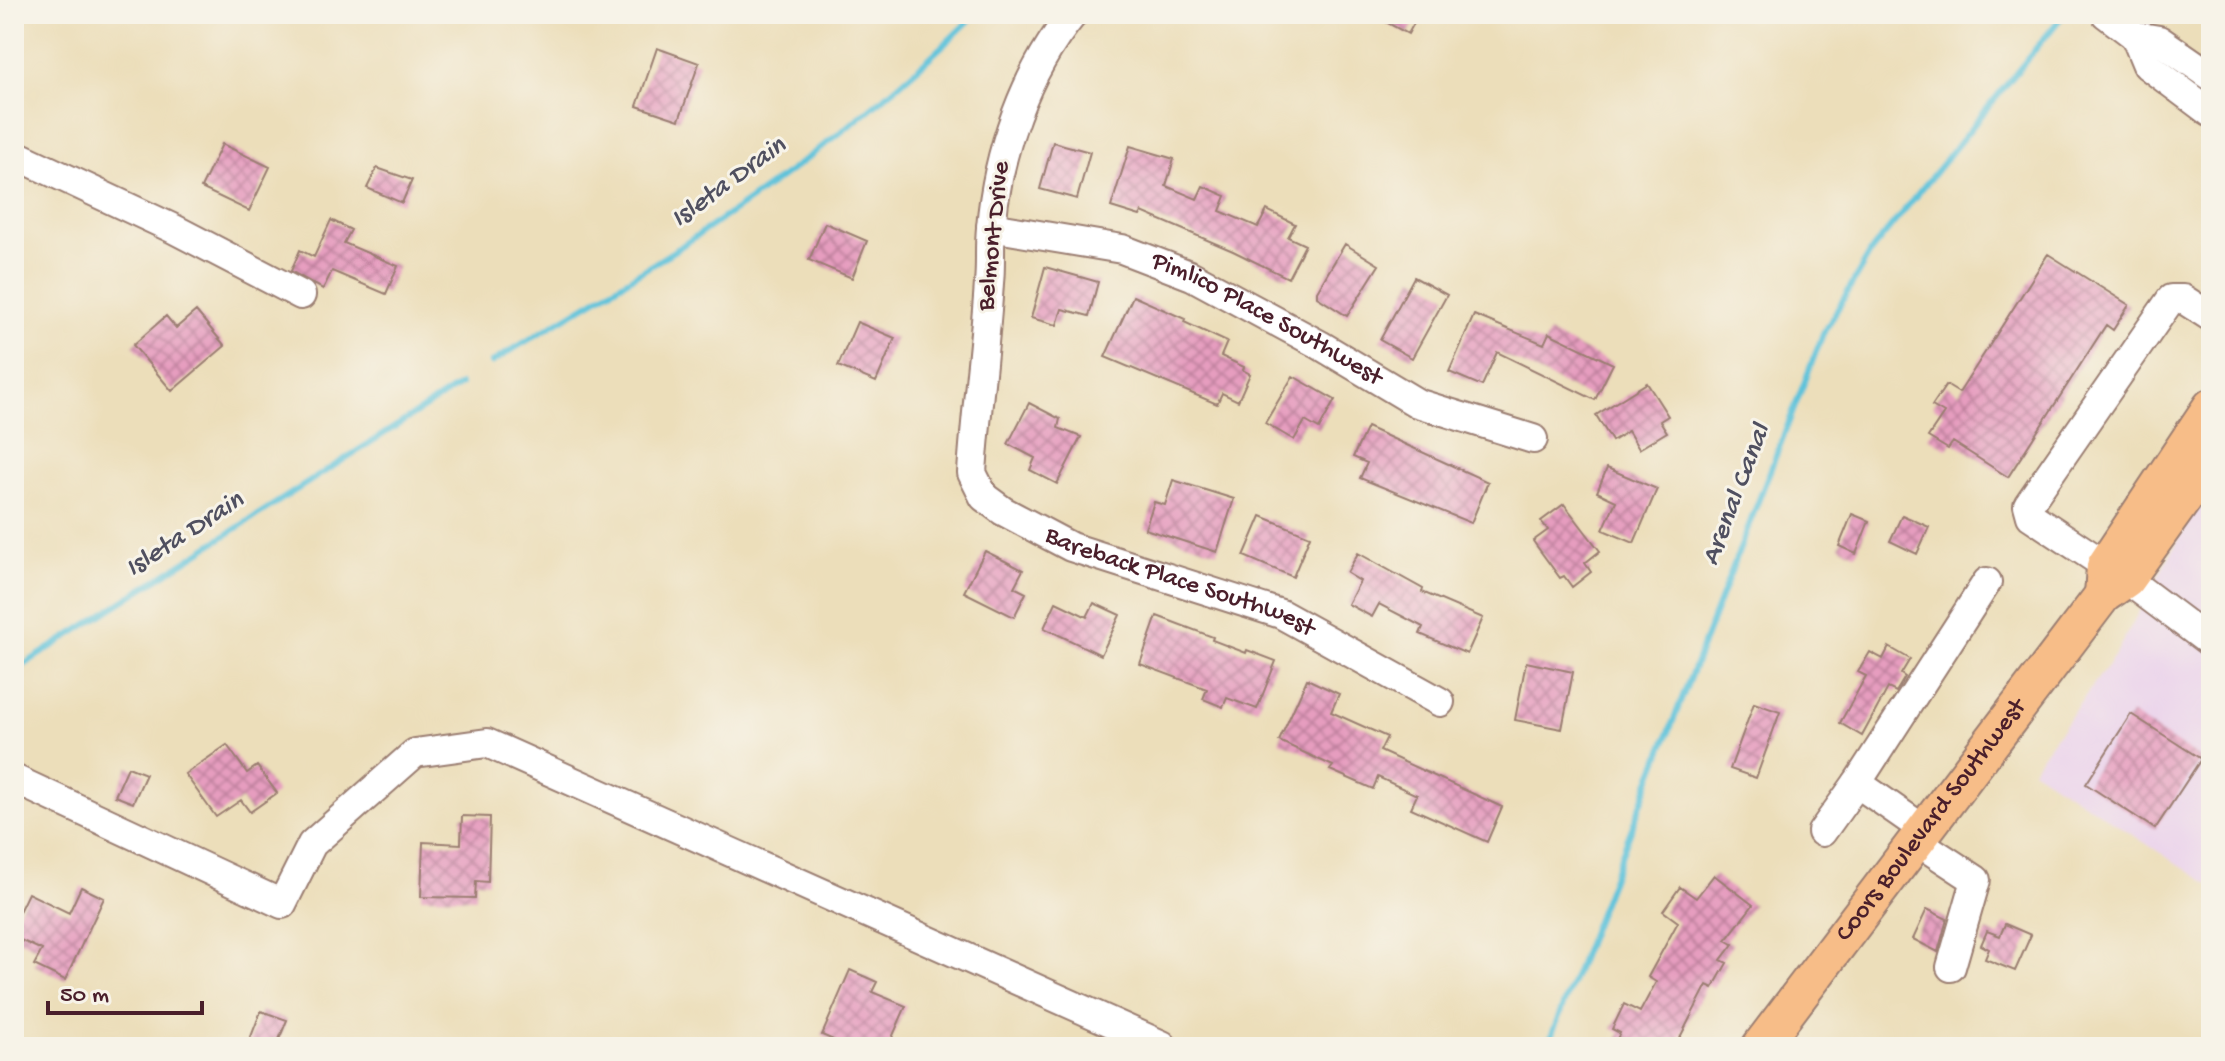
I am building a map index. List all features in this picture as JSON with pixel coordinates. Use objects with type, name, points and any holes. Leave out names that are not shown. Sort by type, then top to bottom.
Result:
[{"type":"main road","name":"Coors Boulevard Southwest","points":[[2111,580],[2211,407]]},
{"type":"main road","name":"Coors Boulevard Southwest","points":[[1760,1047],[2111,580],[2211,460]]},
{"type":"street","name":"Belmont Drive","points":[[975,427],[990,281],[991,227],[1006,143],[1029,88],[1059,32],[1073,14]]},
{"type":"street","points":[[2106,14],[2135,36],[2159,40],[2211,76]]},
{"type":"street","points":[[2135,36],[2147,65],[2211,113]]},
{"type":"street","points":[[14,154],[174,229],[301,295]]},
{"type":"street","name":"Pimlico Place Southwest","points":[[991,227],[1122,249],[1192,276],[1320,345],[1417,403],[1533,439]]},
{"type":"street","points":[[2211,317],[2183,299],[2171,299],[2028,505],[2031,516],[2111,580],[2211,643]]},
{"type":"street","name":"Bareback Place Southwest","points":[[975,427],[972,473],[984,497],[1003,511],[1071,547],[1281,614],[1440,702]]},
{"type":"street","points":[[1822,832],[1987,582]]},
{"type":"street","points":[[14,779],[282,904],[312,844],[415,753],[487,743],[1162,1045]]},
{"type":"street","points":[[1857,783],[1976,880],[1951,967]]},
{"type":"shaded area","points":[[2211,486],[2211,886],[2032,769],[2115,655]]},
{"type":"building","points":[[1371,14],[1419,14],[1408,34]]},
{"type":"building","points":[[657,48],[699,63],[679,120],[637,106]]},
{"type":"building","points":[[1053,142],[1090,152],[1077,199],[1040,189]]},
{"type":"building","points":[[222,144],[270,167],[249,211],[201,188]]},
{"type":"building","points":[[1130,146],[1174,159],[1166,186],[1197,199],[1203,186],[1226,196],[1220,211],[1258,227],[1267,210],[1295,224],[1288,237],[1305,245],[1288,278],[1142,212],[1140,216],[1111,207]]},
{"type":"building","points":[[377,168],[412,180],[402,203],[367,188]]},
{"type":"building","points":[[331,220],[351,230],[344,243],[398,266],[386,294],[332,271],[323,289],[291,271],[300,250],[314,257]]},
{"type":"building","points":[[825,223],[867,241],[852,278],[809,260]]},
{"type":"building","points":[[1345,244],[1379,265],[1347,316],[1317,297],[1317,291]]},
{"type":"building","points":[[2048,254],[2129,305],[2113,330],[2106,325],[2008,477],[1953,442],[1948,449],[1928,437],[1944,413],[1932,406],[1946,385],[1959,393]]},
{"type":"building","points":[[1045,267],[1098,282],[1089,316],[1062,309],[1057,325],[1031,318]]},
{"type":"building","points":[[1414,277],[1447,295],[1412,358],[1380,340]]},
{"type":"building","points":[[1133,296],[1227,342],[1221,356],[1244,367],[1243,370],[1250,374],[1238,401],[1222,393],[1217,404],[1105,357]]},
{"type":"building","points":[[196,311],[225,346],[172,391],[133,345],[166,316],[176,328]]},
{"type":"building","points":[[1474,315],[1544,344],[1549,333],[1613,364],[1595,400],[1497,352],[1482,386],[1449,372]]},
{"type":"building","points":[[857,322],[895,338],[876,382],[838,366]]},
{"type":"building","points":[[1293,376],[1335,400],[1319,429],[1305,421],[1294,440],[1265,423]]},
{"type":"building","points":[[1647,383],[1668,416],[1660,421],[1667,432],[1639,449],[1628,431],[1612,441],[1596,415]]},
{"type":"building","points":[[1029,403],[1060,419],[1058,428],[1081,437],[1057,484],[1030,470],[1035,458],[1008,444]]},
{"type":"building","points":[[1367,427],[1488,482],[1471,523],[1360,478],[1367,463],[1353,457]]},
{"type":"building","points":[[1607,468],[1657,489],[1634,543],[1603,530],[1616,501],[1597,492]]},
{"type":"building","points":[[1173,480],[1234,499],[1217,552],[1145,529],[1154,502],[1165,505]]},
{"type":"building","points":[[1564,504],[1600,551],[1585,563],[1591,572],[1572,587],[1564,576],[1560,578],[1533,541],[1548,530],[1541,521]]},
{"type":"building","points":[[1852,514],[1869,521],[1856,554],[1839,546]]},
{"type":"building","points":[[1902,515],[1929,527],[1917,554],[1890,541]]},
{"type":"building","points":[[1261,516],[1310,536],[1293,577],[1244,556]]},
{"type":"building","points":[[985,551],[1023,570],[1014,587],[1026,593],[1014,617],[964,592]]},
{"type":"building","points":[[1358,553],[1423,589],[1422,592],[1483,618],[1467,654],[1420,634],[1423,627],[1379,604],[1372,617],[1348,604],[1360,581],[1347,573]]},
{"type":"building","points":[[1056,602],[1087,617],[1094,603],[1120,615],[1101,655],[1044,628]]},
{"type":"building","points":[[1157,616],[1246,653],[1247,650],[1276,661],[1257,709],[1227,698],[1223,707],[1203,699],[1207,689],[1140,664]]},
{"type":"building","points":[[1889,647],[1910,659],[1901,674],[1905,677],[1896,692],[1888,688],[1862,736],[1840,723],[1866,676],[1858,672],[1870,652],[1883,659]]},
{"type":"building","points":[[1526,662],[1573,672],[1562,729],[1515,720]]},
{"type":"building","points":[[1307,679],[1339,694],[1331,712],[1387,737],[1380,751],[1502,807],[1487,842],[1411,808],[1417,795],[1378,777],[1373,789],[1330,770],[1333,766],[1279,741]]},
{"type":"building","points":[[1754,703],[1780,712],[1756,778],[1730,769]]},
{"type":"building","points":[[2131,714],[2201,759],[2155,829],[2086,784]]},
{"type":"building","points":[[227,745],[247,773],[257,766],[277,793],[250,812],[241,800],[216,817],[185,774]]},
{"type":"building","points":[[128,767],[146,774],[133,803],[115,796]]},
{"type":"building","points":[[462,816],[490,817],[488,882],[476,881],[475,898],[421,897],[423,842],[461,844]]},
{"type":"building","points":[[1714,875],[1753,905],[1726,940],[1733,944],[1721,960],[1727,963],[1713,988],[1707,985],[1675,1047],[1613,1047],[1620,1033],[1612,1029],[1624,1004],[1640,1012],[1656,982],[1648,977],[1678,922],[1663,911],[1680,887],[1696,898]]},
{"type":"building","points":[[81,887],[104,898],[65,980],[34,965],[42,950],[14,937],[14,922],[28,893],[69,913]]},
{"type":"building","points":[[1927,909],[1947,919],[1938,952],[1913,939]]},
{"type":"building","points":[[2005,924],[2031,935],[2015,971],[1985,959],[1989,949],[1981,945],[1987,931],[2000,936]]},
{"type":"building","points":[[850,970],[877,982],[872,992],[906,1006],[888,1047],[849,1047],[822,1035]]},
{"type":"building","points":[[261,1011],[287,1020],[276,1047],[247,1047]]},
{"type":"waterway","name":"Isleta Drain","points":[[491,363],[651,265],[775,181],[879,101],[976,14]]},
{"type":"waterway","name":"Arenal Canal","points":[[1547,1047],[1823,334],[1872,250],[2064,14]]},
{"type":"waterway","name":"Isleta Drain","points":[[14,671],[460,385]]}]
